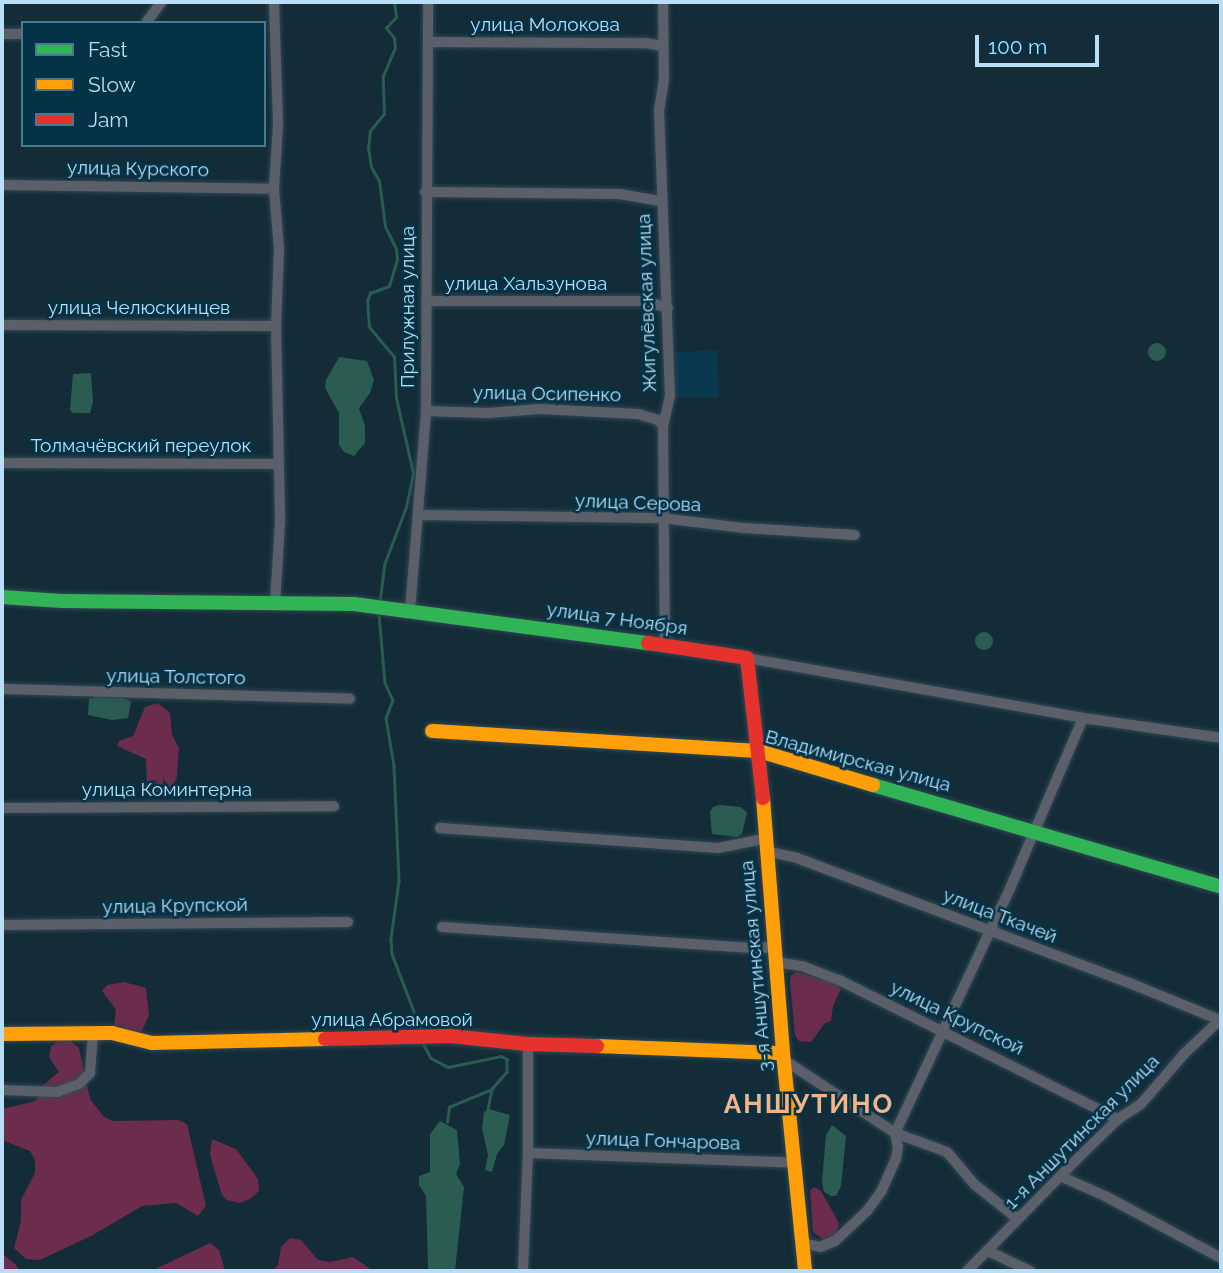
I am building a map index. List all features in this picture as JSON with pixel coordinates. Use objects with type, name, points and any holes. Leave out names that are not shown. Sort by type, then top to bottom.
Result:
[{"type":"street","points":[[147,21],[161,2]]},
{"type":"street","points":[[274,2],[269,34],[278,124],[274,189],[279,249],[276,326],[279,464],[275,603]]},
{"type":"street","name":"Прилужная улица","points":[[410,611],[426,411],[428,2]]},
{"type":"street","name":"Жигулёвская улица","points":[[663,2],[664,79],[659,110],[670,396],[663,426],[665,644]]},
{"type":"street","points":[[2,34],[21,34]]},
{"type":"street","name":"улица Молокова","points":[[428,42],[646,43],[662,46]]},
{"type":"street","name":"улица Курского","points":[[2,185],[274,189]]},
{"type":"street","points":[[425,192],[619,194],[661,201]]},
{"type":"street","name":"улица Хальзунова","points":[[426,301],[651,302],[668,308]]},
{"type":"street","name":"улица Челюскинцев","points":[[2,325],[276,326]]},
{"type":"street","name":"улица Осипенко","points":[[426,411],[488,413],[540,409],[638,414],[658,420],[663,426]]},
{"type":"street","name":"Толмачёвский переулок","points":[[2,463],[279,464]]},
{"type":"street","name":"улица Серова","points":[[418,515],[662,518],[744,528],[855,535]]},
{"type":"street","name":"улица 7 Ноября","points":[[2,597],[354,604],[665,644],[1083,718],[1221,738]]},
{"type":"street","name":"3-я Аншутинская улица","points":[[747,658],[759,751],[783,1057],[806,1271]]},
{"type":"street","name":"улица Толстого","points":[[2,690],[350,699]]},
{"type":"street","points":[[803,1243],[827,1246],[867,1211],[891,1174],[898,1147],[895,1133],[990,930],[1083,718]]},
{"type":"street","name":"Владимирская улица","points":[[432,731],[759,751],[1035,830],[1221,887]]},
{"type":"street","name":"улица Коминтерна","points":[[2,808],[334,806]]},
{"type":"street","name":"улица Ткачей","points":[[440,828],[718,848],[765,845],[1221,1019]]},
{"type":"street","name":"улица Крупской","points":[[2,925],[348,922]]},
{"type":"street","points":[[442,928],[751,948],[775,947]]},
{"type":"street","name":"улица Крупской","points":[[776,962],[788,962],[825,974],[1118,1119]]},
{"type":"street","name":"1-я Аншутинская улица","points":[[967,1271],[1118,1119],[1141,1104],[1184,1054],[1221,1019]]},
{"type":"street","points":[[2,1090],[57,1092],[79,1084],[90,1073],[93,1033]]},
{"type":"street","name":"улица Абрамовой","points":[[2,1034],[122,1034],[152,1043],[450,1036],[528,1044],[783,1057]]},
{"type":"street","points":[[523,1271],[528,1153],[528,1044]]},
{"type":"street","points":[[783,1057],[895,1133],[947,1152],[974,1184],[1018,1219]]},
{"type":"street","name":"улица Гончарова","points":[[528,1153],[796,1163]]},
{"type":"street","points":[[1062,1177],[1105,1196],[1221,1258]]},
{"type":"street","points":[[988,1251],[1030,1271]]},
{"type":"shaded area","points":[[1157,343],[1163,346],[1166,352],[1163,358],[1157,361],[1151,358],[1148,352],[1151,346]]},
{"type":"shaded area","points":[[717,350],[719,397],[676,397],[675,352]]},
{"type":"shaded area","points":[[339,357],[367,361],[374,380],[370,393],[359,408],[365,426],[365,443],[354,456],[344,452],[339,445],[339,413],[325,388],[326,380]]},
{"type":"shaded area","points":[[91,373],[93,402],[90,413],[73,413],[70,410],[73,374]]},
{"type":"shaded area","points":[[984,632],[992,637],[993,641],[988,649],[984,650],[976,645],[975,641],[980,633]]},
{"type":"shaded area","points":[[125,698],[131,702],[128,718],[112,720],[88,715],[89,699]]},
{"type":"shaded area","points":[[158,703],[170,713],[172,735],[179,748],[176,785],[168,794],[156,795],[147,790],[146,759],[117,746],[119,741],[133,736],[145,707]]},
{"type":"shaded area","points":[[713,807],[741,807],[747,813],[742,834],[737,837],[712,834],[710,812]]},
{"type":"shaded area","points":[[796,972],[834,982],[841,989],[833,1006],[831,1021],[825,1023],[811,1042],[799,1041],[795,1035],[790,982],[791,975]]},
{"type":"shaded area","points":[[124,982],[146,988],[149,1015],[142,1031],[117,1029],[114,1025],[116,1010],[102,991],[107,985]]},
{"type":"shaded area","points":[[68,1039],[79,1048],[90,1099],[104,1117],[113,1121],[178,1120],[187,1124],[206,1206],[198,1216],[176,1203],[142,1206],[93,1235],[40,1260],[26,1259],[14,1248],[21,1221],[21,1200],[35,1173],[35,1160],[30,1151],[2,1140],[2,1109],[36,1101],[41,1087],[59,1072],[49,1057],[51,1047],[58,1040]]},
{"type":"shaded area","points":[[488,1109],[510,1115],[504,1145],[497,1154],[492,1172],[485,1170],[488,1155],[482,1129],[484,1112]]},
{"type":"shaded area","points":[[440,1121],[457,1130],[460,1164],[456,1174],[464,1187],[455,1271],[428,1269],[426,1196],[419,1185],[419,1176],[430,1172],[430,1134]]},
{"type":"shaded area","points":[[832,1125],[846,1136],[841,1186],[836,1196],[824,1192],[822,1181],[826,1135]]},
{"type":"shaded area","points":[[212,1139],[236,1149],[258,1179],[259,1191],[250,1199],[239,1203],[227,1200],[222,1195],[210,1155]]},
{"type":"shaded area","points":[[814,1187],[821,1191],[839,1223],[836,1235],[825,1241],[813,1232],[810,1191]]},
{"type":"shaded area","points":[[290,1238],[301,1240],[318,1260],[330,1262],[353,1257],[373,1271],[272,1271],[278,1265],[281,1247]]},
{"type":"shaded area","points":[[210,1243],[219,1250],[225,1271],[151,1271]]},
{"type":"shaded area","points":[[2,1253],[16,1265],[20,1271],[2,1271]]},
{"type":"waterway","points":[[380,599],[384,565],[406,507],[413,473],[396,398],[394,357],[369,327],[367,301],[370,293],[389,286],[397,260],[396,249],[385,226],[379,181],[371,167],[368,149],[370,131],[384,114],[383,76],[395,48],[394,38],[386,28],[396,17],[394,2]]},
{"type":"waterway","points":[[379,614],[385,683],[393,700],[386,718],[394,766],[399,881],[391,939],[392,954],[422,1032]]},
{"type":"waterway","points":[[423,1043],[431,1058],[448,1067],[501,1056],[507,1059],[507,1072],[492,1089],[488,1109]]},
{"type":"waterway","points":[[447,1122],[449,1107],[492,1089]]},
{"type":"traffic: fast","points":[[2,597],[62,601],[354,604],[648,643]]},
{"type":"traffic: fast","points":[[873,785],[1221,887]]},
{"type":"traffic: slow","points":[[432,731],[759,751],[873,785]]},
{"type":"traffic: slow","points":[[763,798],[783,1053],[805,1271]]},
{"type":"traffic: slow","points":[[2,1034],[112,1033],[152,1043],[325,1039]]},
{"type":"traffic: slow","points":[[597,1046],[783,1053]]},
{"type":"traffic: jam","points":[[648,643],[747,658],[763,798]]},
{"type":"traffic: jam","points":[[325,1039],[450,1036],[528,1044],[597,1046]]},
{"type":"district","name":"АНШУТИНО","points":[[809,1105]]}]
